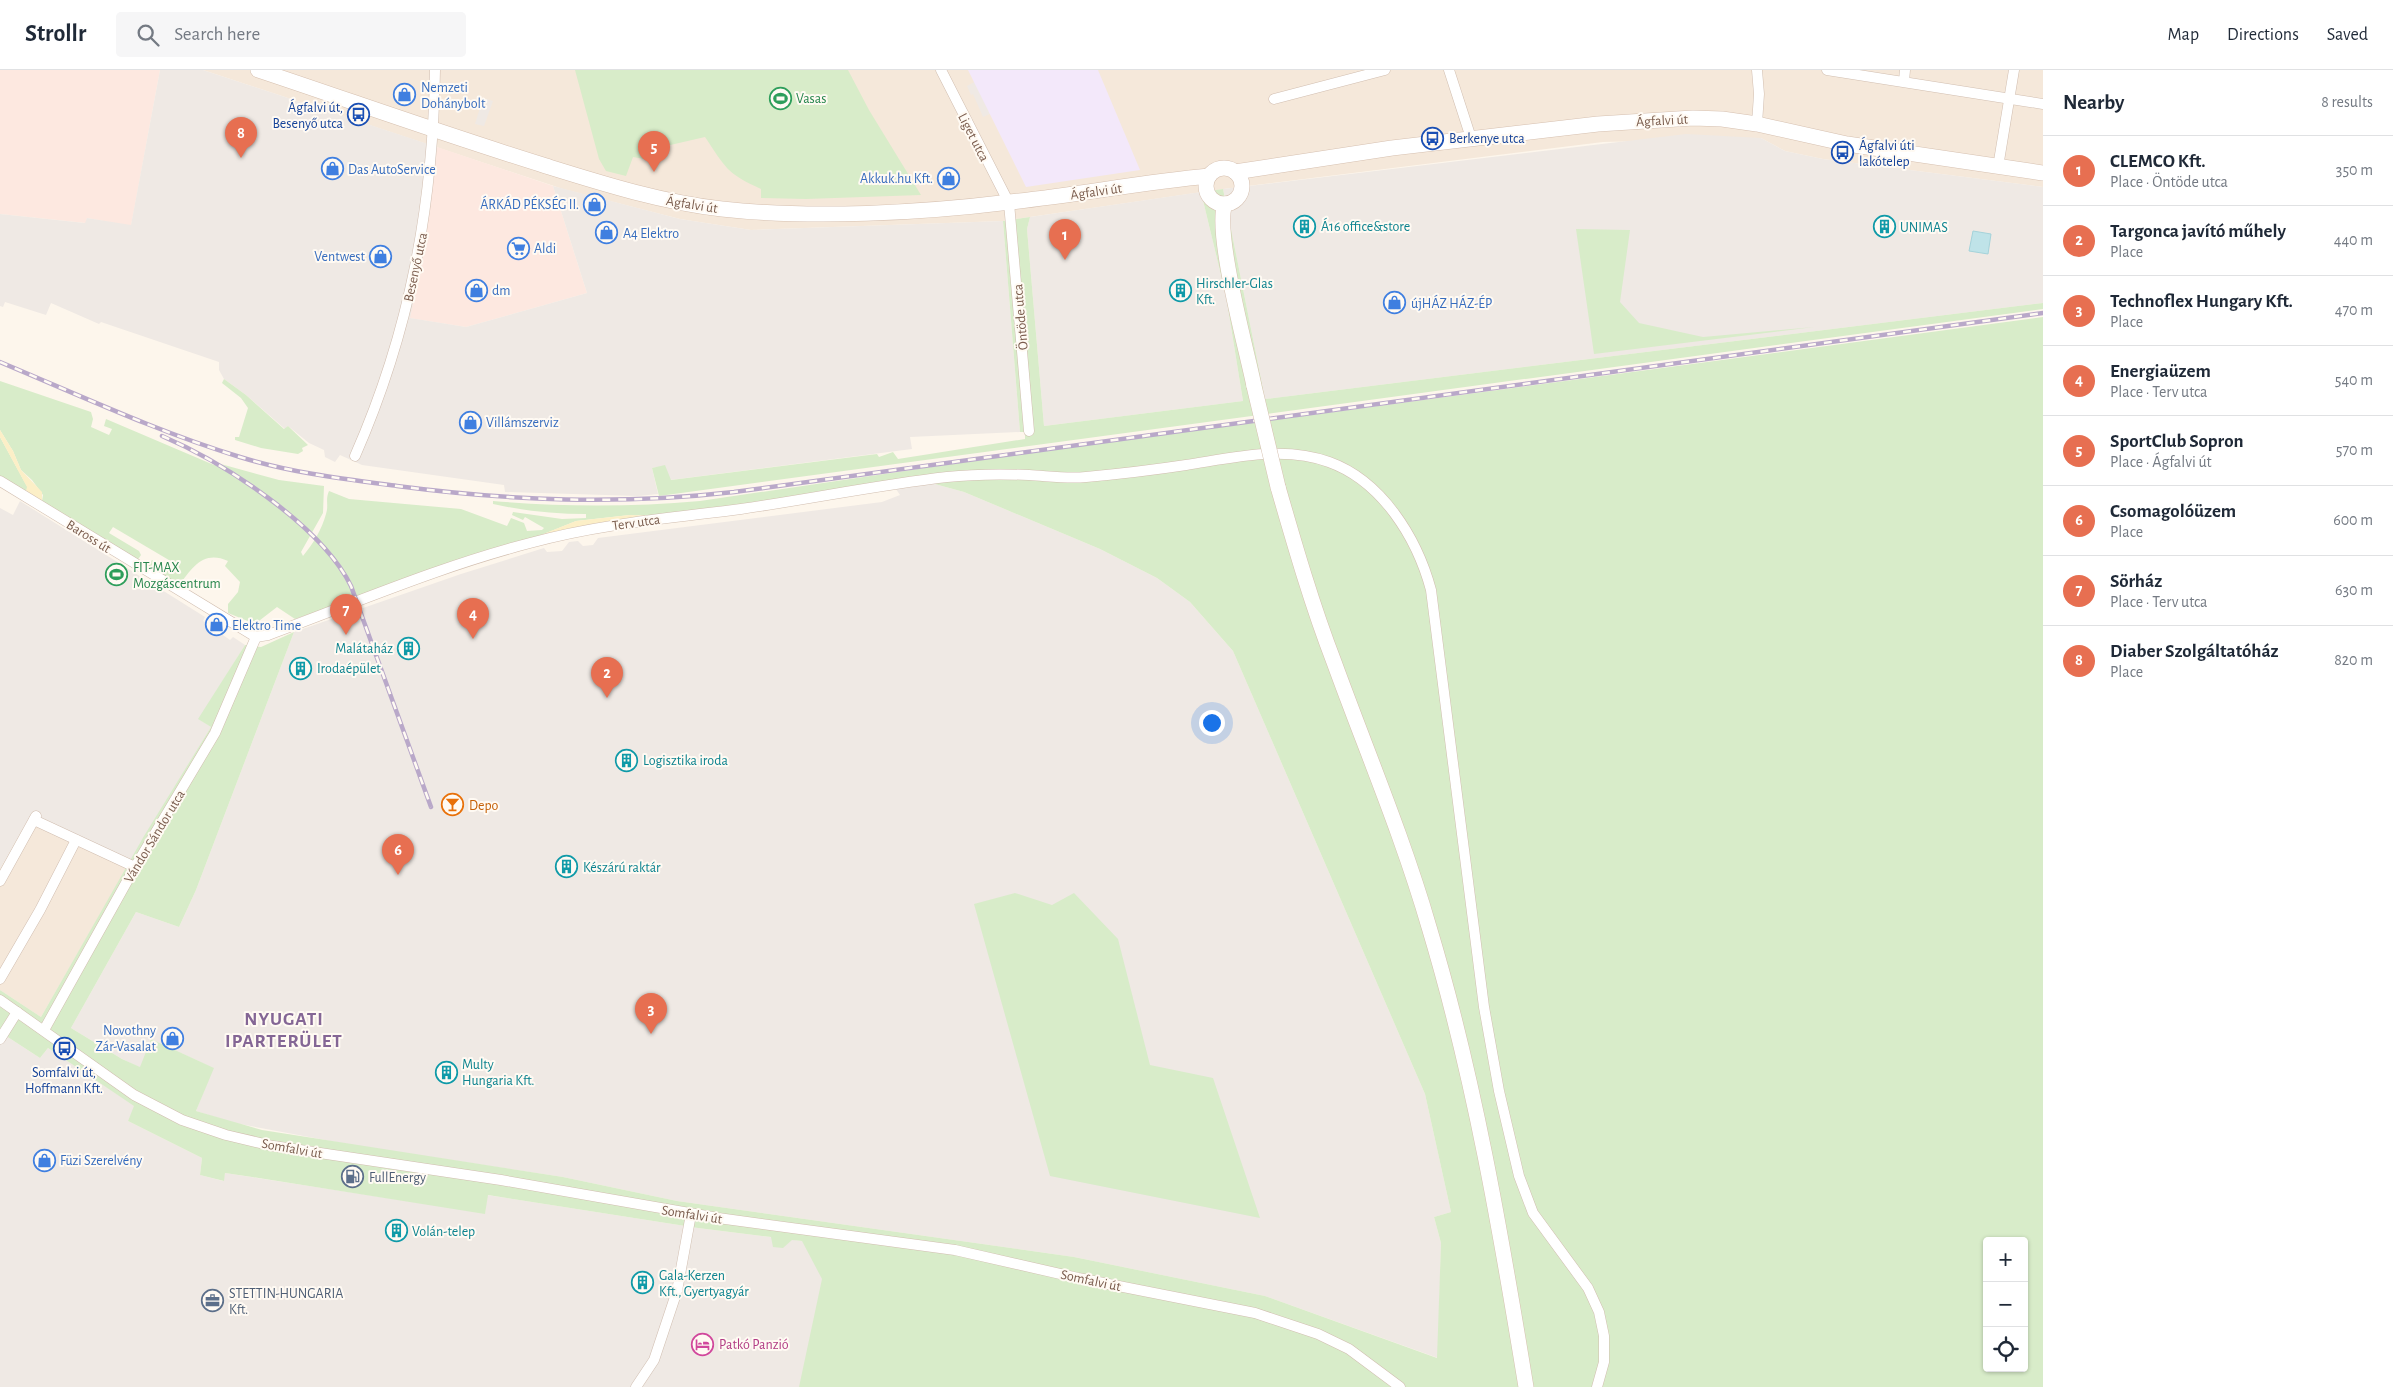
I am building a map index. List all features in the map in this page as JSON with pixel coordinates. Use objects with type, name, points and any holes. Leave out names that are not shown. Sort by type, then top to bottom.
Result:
[{"type":"main road","name":"Ágfalvi út","points":[[258,70],[434,130],[644,196],[722,209],[840,213],[945,208],[1009,203],[1145,184],[1208,182]]},
{"type":"main road","name":"Ágfalvi út","points":[[1235,172],[1363,151],[1471,138],[1665,119],[1722,119],[1757,124],[1847,144],[2043,173]]},
{"type":"main road","name":"Ágfalvi út","points":[[1242,189],[1254,178],[1278,165]]},
{"type":"main road","points":[[1220,207],[1236,200],[1242,189],[1241,179],[1235,172],[1223,168],[1208,182],[1210,197],[1220,207],[1224,245],[1278,487],[1333,661],[1409,862],[1447,989],[1473,1100],[1526,1387]]},
{"type":"street","name":"Besenyő utca","points":[[355,456],[375,409],[405,314],[420,245],[434,130],[435,70]]},
{"type":"street","name":"Liget utca","points":[[941,70],[1009,203]]},
{"type":"street","points":[[1274,99],[1385,70]]},
{"type":"street","points":[[1448,70],[1471,138]]},
{"type":"street","points":[[1757,70],[1759,94],[1757,124]]},
{"type":"street","points":[[1827,70],[2043,104]]},
{"type":"street","points":[[1904,81],[1906,70]]},
{"type":"street","points":[[1998,167],[2014,70]]},
{"type":"street","name":"Öntöde utca","points":[[1009,203],[1030,431]]},
{"type":"street","name":"Terv utca","points":[[256,637],[285,629],[448,568],[530,542],[578,532],[948,477],[1032,475],[1079,478],[1255,455],[1298,456],[1326,460],[1354,472],[1386,504],[1412,539],[1424,563],[1431,590],[1484,1007],[1500,1091],[1519,1176],[1533,1213],[1588,1288],[1599,1312],[1604,1336],[1604,1362],[1597,1387]]},
{"type":"street","name":"Baross út","points":[[0,481],[245,633],[256,637]]},
{"type":"street","name":"Vándor Sándor utca","points":[[44,1030],[135,867],[215,733],[256,637]]},
{"type":"street","points":[[0,881],[35,818],[76,840],[135,867]]},
{"type":"street","points":[[0,979],[40,910],[76,840]]},
{"type":"street","name":"Somfalvi út","points":[[0,1000],[134,1095],[182,1120],[219,1133],[273,1146],[501,1180],[691,1214],[955,1250],[1078,1278],[1255,1312],[1318,1334],[1342,1346],[1400,1387]]},
{"type":"street","points":[[0,1038],[17,1012]]},
{"type":"street","points":[[636,1387],[654,1360],[677,1291],[691,1214]]},
{"type":"shaded area","points":[[0,70],[160,70],[131,226],[87,218],[86,223],[0,214]]},
{"type":"shaded area","points":[[160,70],[203,70],[437,147],[422,260],[410,318],[466,327],[587,293],[553,186],[680,219],[751,230],[1003,221],[1020,432],[910,437],[912,449],[670,480],[665,466],[652,468],[658,494],[638,496],[505,492],[504,485],[362,465],[340,455],[335,462],[325,457],[324,450],[309,443],[288,426],[285,429],[246,395],[224,379],[219,370],[219,362],[101,322],[99,324],[51,303],[46,315],[5,302],[3,307],[0,306],[0,214],[85,223],[87,218],[131,225]]},
{"type":"shaded area","points":[[203,70],[2043,70],[2043,187],[1823,159],[1785,151],[1761,138],[1603,142],[1223,189],[1003,221],[751,230],[680,219],[563,189]]},
{"type":"shaded area","points":[[968,70],[1098,70],[1140,170],[1026,187]]},
{"type":"shaded area","points":[[976,81],[992,113],[983,117],[973,94],[971,95],[967,86]]},
{"type":"shaded area","points":[[483,98],[493,101],[484,126],[475,124]]},
{"type":"shaded area","points":[[1686,134],[1761,138],[1785,151],[1823,159],[2043,187],[2043,303],[1265,399],[1223,189]]},
{"type":"shaded area","points":[[437,147],[553,186],[587,293],[466,327],[409,318],[422,260]]},
{"type":"shaded area","points":[[1201,192],[1226,296],[1243,401],[1044,426],[1027,229],[1030,217]]},
{"type":"shaded area","points":[[920,480],[964,492],[1100,549],[1157,578],[1190,602],[1233,651],[1425,1094],[1451,1212],[1434,1217],[1441,1243],[1438,1358],[1265,1296],[1074,1257],[677,1201],[563,1177],[352,1145],[234,1123],[196,1111],[213,1068],[151,1039],[141,1068],[122,1059],[71,1028],[136,912],[179,927],[196,890],[294,632],[461,574],[544,548],[547,552],[562,551],[569,542],[578,541],[583,546],[593,545],[598,538],[882,502],[900,495],[896,489]]},
{"type":"shaded area","points":[[20,501],[205,617],[203,621],[230,640],[233,637],[245,645],[199,719],[211,727],[131,860],[31,814],[0,869],[0,508],[13,515]]},
{"type":"shaded area","points":[[31,814],[131,860],[41,1017],[0,990],[0,869]]},
{"type":"shaded area","points":[[0,1032],[40,1058],[48,1048],[135,1106],[128,1121],[202,1158],[200,1175],[223,1181],[225,1173],[485,1213],[487,1195],[698,1228],[849,1247],[820,1387],[0,1387]]},
{"type":"green space","points":[[575,70],[848,70],[869,110],[921,195],[806,199],[761,198],[761,189],[733,174],[705,137],[653,149],[650,160],[633,157],[626,176],[606,171],[599,159]]},
{"type":"green space","points":[[1223,189],[1265,399],[2043,303],[2043,309],[659,496],[652,468],[665,465],[671,480],[877,454],[879,457],[893,452],[898,459],[1025,439],[1025,432],[1020,432],[1003,221],[1030,217],[1027,229],[1044,426],[1243,401],[1226,296],[1201,192]]},
{"type":"green space","points":[[1576,229],[1630,230],[1620,302],[1639,323],[1703,337],[1814,327],[1594,354]]},
{"type":"green space","points":[[2043,317],[2043,1387],[799,1387],[822,1279],[802,1241],[792,1240],[783,1248],[773,1247],[771,1237],[698,1228],[488,1195],[485,1214],[225,1173],[224,1181],[200,1175],[202,1158],[128,1121],[134,1106],[48,1048],[40,1058],[0,1032],[0,990],[41,1017],[144,836],[211,727],[198,719],[245,645],[261,647],[294,632],[196,890],[179,927],[136,912],[71,1028],[122,1059],[140,1067],[151,1039],[214,1068],[196,1111],[262,1130],[563,1177],[677,1201],[1074,1257],[1265,1296],[1437,1358],[1441,1243],[1434,1217],[1451,1212],[1425,1094],[1233,651],[1190,602],[1157,578],[1100,549],[964,492],[920,480],[654,516],[630,515],[576,521],[536,537],[295,619],[277,607],[255,624],[228,613],[228,604],[238,592],[240,582],[225,566],[228,561],[212,558],[199,562],[179,586],[147,568],[152,560],[171,571],[179,566],[113,527],[109,533],[139,551],[141,555],[137,561],[42,501],[43,495],[32,480],[21,470],[13,451],[0,430],[0,381],[91,412],[93,419],[91,427],[109,435],[112,429],[104,426],[106,419],[214,465],[217,463],[279,480],[324,486],[323,513],[301,552],[303,556],[314,541],[322,525],[327,511],[329,491],[349,499],[461,509],[507,526],[511,518],[524,523],[527,531],[542,530],[544,528],[525,517],[523,520],[512,515],[513,512],[562,519],[586,518],[586,514],[528,510],[493,504],[493,501],[597,506],[700,501],[1027,453]]},
{"type":"green space","points":[[224,379],[246,395],[284,429],[288,426],[308,445],[302,448],[303,451],[298,454],[261,448],[235,440],[235,437],[239,437],[248,408],[241,398],[222,383]]},
{"type":"green space","points":[[0,437],[28,488],[26,491],[0,476]]},
{"type":"green space","points":[[1015,893],[1052,905],[1074,893],[1118,939],[1150,1065],[1213,1078],[1260,1218],[1050,1176],[974,904]]},
{"type":"sand","points":[[0,430],[13,451],[21,470],[42,492],[42,501],[21,489],[26,491],[27,487],[0,437]]},
{"type":"sand","points":[[630,515],[654,516],[578,527],[536,537],[576,521]]},
{"type":"water","points":[[1973,231],[1991,234],[1988,254],[1969,251]]},
{"type":"railway","points":[[0,362],[179,436],[260,463],[338,478],[482,495],[607,500],[649,499],[734,492],[2043,313]]},
{"type":"railway","points":[[162,436],[213,462],[268,498],[317,540],[337,563],[351,586],[431,807]]},
{"type":"place","name":"Nemzeti Dohánybolt","points":[[405,95]]},
{"type":"place","name":"Vasas","points":[[780,98]]},
{"type":"place","name":"Ágfalvi út, Besenyő utca","points":[[359,115]]},
{"type":"place","name":"Berkenye utca","points":[[1433,138]]},
{"type":"place","name":"Ágfalvi úti lakótelep","points":[[1843,153]]},
{"type":"place","name":"Diaber Szolgáltatóház","points":[[241,158]]},
{"type":"place","name":"Das AutoService","points":[[332,169]]},
{"type":"place","name":"SportClub Sopron","points":[[654,172]]},
{"type":"place","name":"Akkuk.hu Kft.","points":[[949,178]]},
{"type":"place","name":"ÁRKÁD PÉKSÉG II.","points":[[595,204]]},
{"type":"place","name":"Á16 office&store","points":[[1305,226]]},
{"type":"place","name":"UNIMAS","points":[[1884,227]]},
{"type":"place","name":"A4 Elektro","points":[[607,233]]},
{"type":"place","name":"Aldi","points":[[518,248]]},
{"type":"place","name":"Ventwest","points":[[381,256]]},
{"type":"place","name":"CLEMCO Kft.","points":[[1065,260]]},
{"type":"place","name":"dm","points":[[476,290]]},
{"type":"place","name":"Hirschler-Glas Kft.","points":[[1180,291]]},
{"type":"place","name":"újHÁZ HÁZ-ÉP","points":[[1395,303]]},
{"type":"place","name":"Villámszerviz","points":[[470,422]]},
{"type":"place","name":"FIT-MAX Mozgáscentrum","points":[[117,575]]},
{"type":"place","name":"Elektro Time","points":[[216,625]]},
{"type":"place","name":"Sörház","points":[[346,635]]},
{"type":"place","name":"Energiaüzem","points":[[473,639]]},
{"type":"place","name":"Malátaház","points":[[409,648]]},
{"type":"place","name":"Irodaépület","points":[[301,668]]},
{"type":"place","name":"Targonca javító műhely","points":[[607,698]]},
{"type":"place","name":"Logisztika iroda","points":[[627,760]]},
{"type":"place","name":"Depo","points":[[453,805]]},
{"type":"place","name":"Készárú raktár","points":[[567,867]]},
{"type":"place","name":"Csomagolóüzem","points":[[398,875]]},
{"type":"place","name":"Technoflex Hungary Kft.","points":[[651,1034]]},
{"type":"place","name":"Novothny Zár-Vasalat","points":[[172,1038]]},
{"type":"place","name":"Somfalvi út, Hoffmann Kft.","points":[[64,1049]]},
{"type":"place","name":"Multy Hungaria Kft.","points":[[446,1072]]},
{"type":"place","name":"Füzi Szerelvény","points":[[44,1160]]},
{"type":"place","name":"FullEnergy","points":[[353,1177]]},
{"type":"place","name":"Volán-telep","points":[[396,1231]]},
{"type":"place","name":"Gala-Kerzen Kft., Gyertyagyár","points":[[643,1283]]},
{"type":"place","name":"STETTIN-HUNGARIA Kft.","points":[[213,1301]]},
{"type":"place","name":"Patkó Panzió","points":[[703,1344]]},
{"type":"district","name":"NYUGATI IPARTERÜLET","points":[[284,1029]]}]
